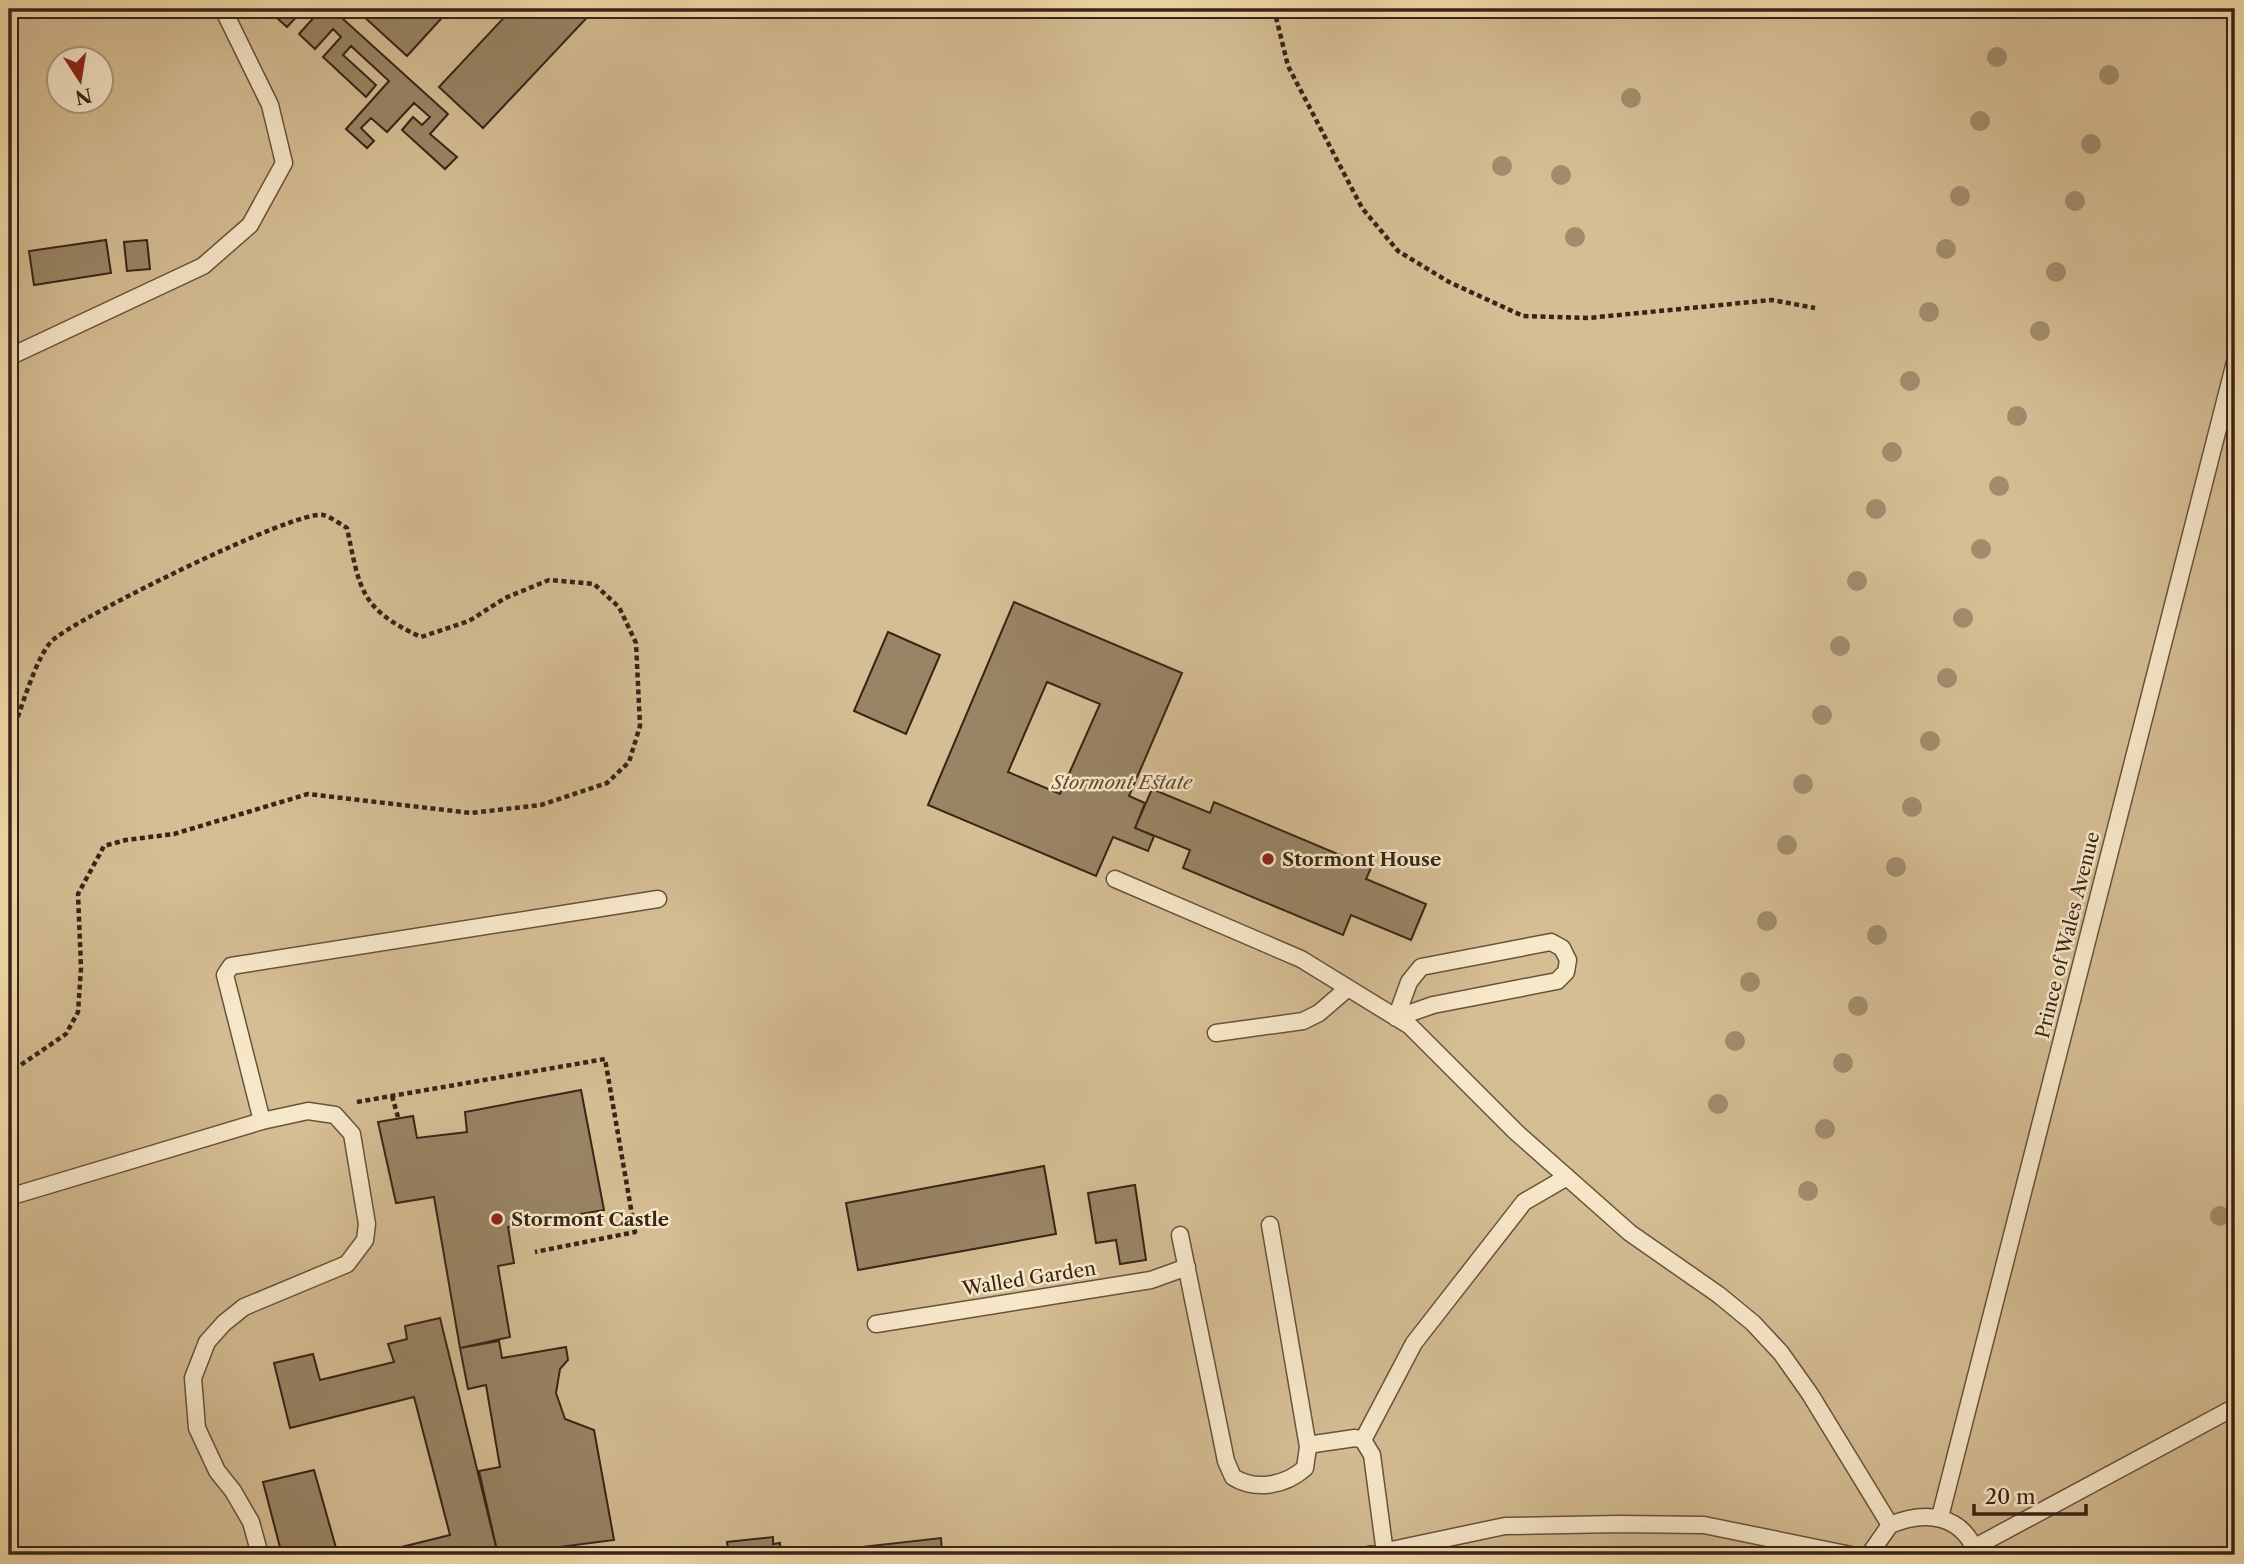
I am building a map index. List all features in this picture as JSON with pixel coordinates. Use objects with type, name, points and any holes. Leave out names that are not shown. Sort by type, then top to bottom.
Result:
[{"type":"lane","points":[[9,357],[203,266],[250,225],[284,163],[270,105],[223,9]]},
{"type":"lane","name":"Prince of Wales Avenue","points":[[1940,1517],[2235,362]]},
{"type":"lane","points":[[1115,879],[1301,959],[1410,1026],[1516,1132],[1630,1233],[1728,1302],[1781,1353],[1810,1394],[1890,1525]]},
{"type":"lane","points":[[262,1121],[225,975],[231,966],[659,899]]},
{"type":"lane","points":[[1551,942],[1562,948],[1568,960],[1566,972],[1557,981],[1433,1005],[1396,1018],[1409,982],[1420,967],[1551,942]]},
{"type":"lane","points":[[1216,1033],[1303,1021],[1319,1013],[1348,988]]},
{"type":"lane","points":[[9,1197],[262,1121],[308,1111],[335,1115],[352,1134],[367,1224],[365,1240],[346,1264],[244,1307],[224,1323],[207,1342],[193,1378],[197,1428],[217,1471],[233,1491],[251,1522],[260,1555]]},
{"type":"lane","points":[[1363,1440],[1414,1343],[1524,1202],[1567,1177]]},
{"type":"lane","points":[[1180,1235],[1226,1461],[1233,1477],[1254,1486],[1289,1479],[1305,1468],[1308,1447],[1270,1225]]},
{"type":"lane","name":"Walled Garden","points":[[876,1324],[1151,1280],[1187,1268]]},
{"type":"lane","points":[[1870,1555],[1890,1525],[1909,1517],[1940,1517],[1965,1532],[1976,1551],[2235,1407]]},
{"type":"lane","points":[[1308,1447],[1355,1438],[1363,1440],[1372,1455],[1385,1553]]},
{"type":"lane","points":[[1368,1555],[1505,1526],[1619,1524],[1704,1525],[1851,1555]]},
{"type":"path","points":[[1274,9],[1289,66],[1362,208],[1398,251],[1449,282],[1523,316],[1588,318],[1772,300],[1815,308]]},
{"type":"path","points":[[9,741],[34,673],[51,640],[118,601],[290,520],[323,515],[347,528],[355,567],[369,605],[394,625],[421,637],[469,621],[505,598],[549,580],[594,583],[619,607],[636,643],[639,726],[629,762],[607,783],[541,804],[471,813],[308,794],[174,834],[126,840],[104,846],[78,894],[81,968],[78,1012],[66,1034],[9,1073]]},
{"type":"path","points":[[308,1111],[605,1059],[635,1232],[535,1252]]},
{"type":"path","points":[[392,1096],[398,1117]]},
{"type":"green space","name":"Stormont Estate","points":[[9,9],[2235,9],[2235,1555],[9,1555]]},
{"type":"building","points":[[267,9],[294,9],[299,14],[287,27]]},
{"type":"building","points":[[310,9],[332,9],[448,114],[430,134],[457,157],[445,169],[402,130],[413,117],[422,125],[430,117],[414,103],[387,132],[371,118],[361,128],[374,141],[367,148],[346,129],[389,81],[351,46],[343,55],[376,85],[366,97],[323,57],[341,37],[333,29],[315,49],[299,34],[316,15]]},
{"type":"building","points":[[368,9],[450,9],[407,56],[362,15]]},
{"type":"building","points":[[512,9],[595,9],[483,128],[439,87]]},
{"type":"building","points":[[106,240],[111,273],[34,285],[29,251]]},
{"type":"building","points":[[147,240],[150,269],[127,271],[124,242]]},
{"type":"building","points":[[1014,602],[1182,673],[1129,796],[1145,803],[1135,828],[1154,836],[1148,851],[1113,837],[1096,876],[928,805]],"holes":[[[1047,682],[1100,704],[1060,794],[1008,772]]]},
{"type":"building","points":[[888,632],[940,655],[906,734],[854,711]]},
{"type":"building","name":"Stormont House","points":[[1152,789],[1210,813],[1214,802],[1371,868],[1366,879],[1426,904],[1411,940],[1351,915],[1343,935],[1183,868],[1190,850],[1135,828]]},
{"type":"building","name":"Stormont Castle","points":[[581,1090],[604,1210],[508,1227],[514,1263],[498,1266],[510,1337],[460,1348],[434,1197],[396,1203],[378,1122],[413,1116],[417,1138],[467,1132],[465,1112]]},
{"type":"building","points":[[1044,1166],[1056,1234],[858,1270],[846,1203]]},
{"type":"building","points":[[1135,1185],[1146,1260],[1120,1264],[1116,1240],[1096,1243],[1088,1193]]},
{"type":"building","points":[[440,1318],[498,1555],[369,1555],[450,1535],[414,1397],[290,1428],[274,1363],[313,1354],[320,1380],[394,1362],[388,1344],[407,1339],[405,1326]]},
{"type":"building","points":[[499,1341],[502,1358],[566,1347],[568,1360],[560,1369],[556,1393],[565,1419],[594,1430],[614,1540],[498,1555],[479,1471],[500,1467],[486,1385],[468,1389],[460,1348]]},
{"type":"building","points":[[314,1470],[338,1555],[282,1555],[263,1482]]},
{"type":"building","points":[[773,1537],[773,1544],[780,1543],[781,1555],[723,1555],[722,1549],[728,1549],[727,1542]]},
{"type":"building","points":[[941,1538],[942,1555],[791,1555]]},
{"type":"place","name":"Stormont House","points":[[1268,859]]},
{"type":"place","name":"Stormont Castle","points":[[497,1219]]}]
